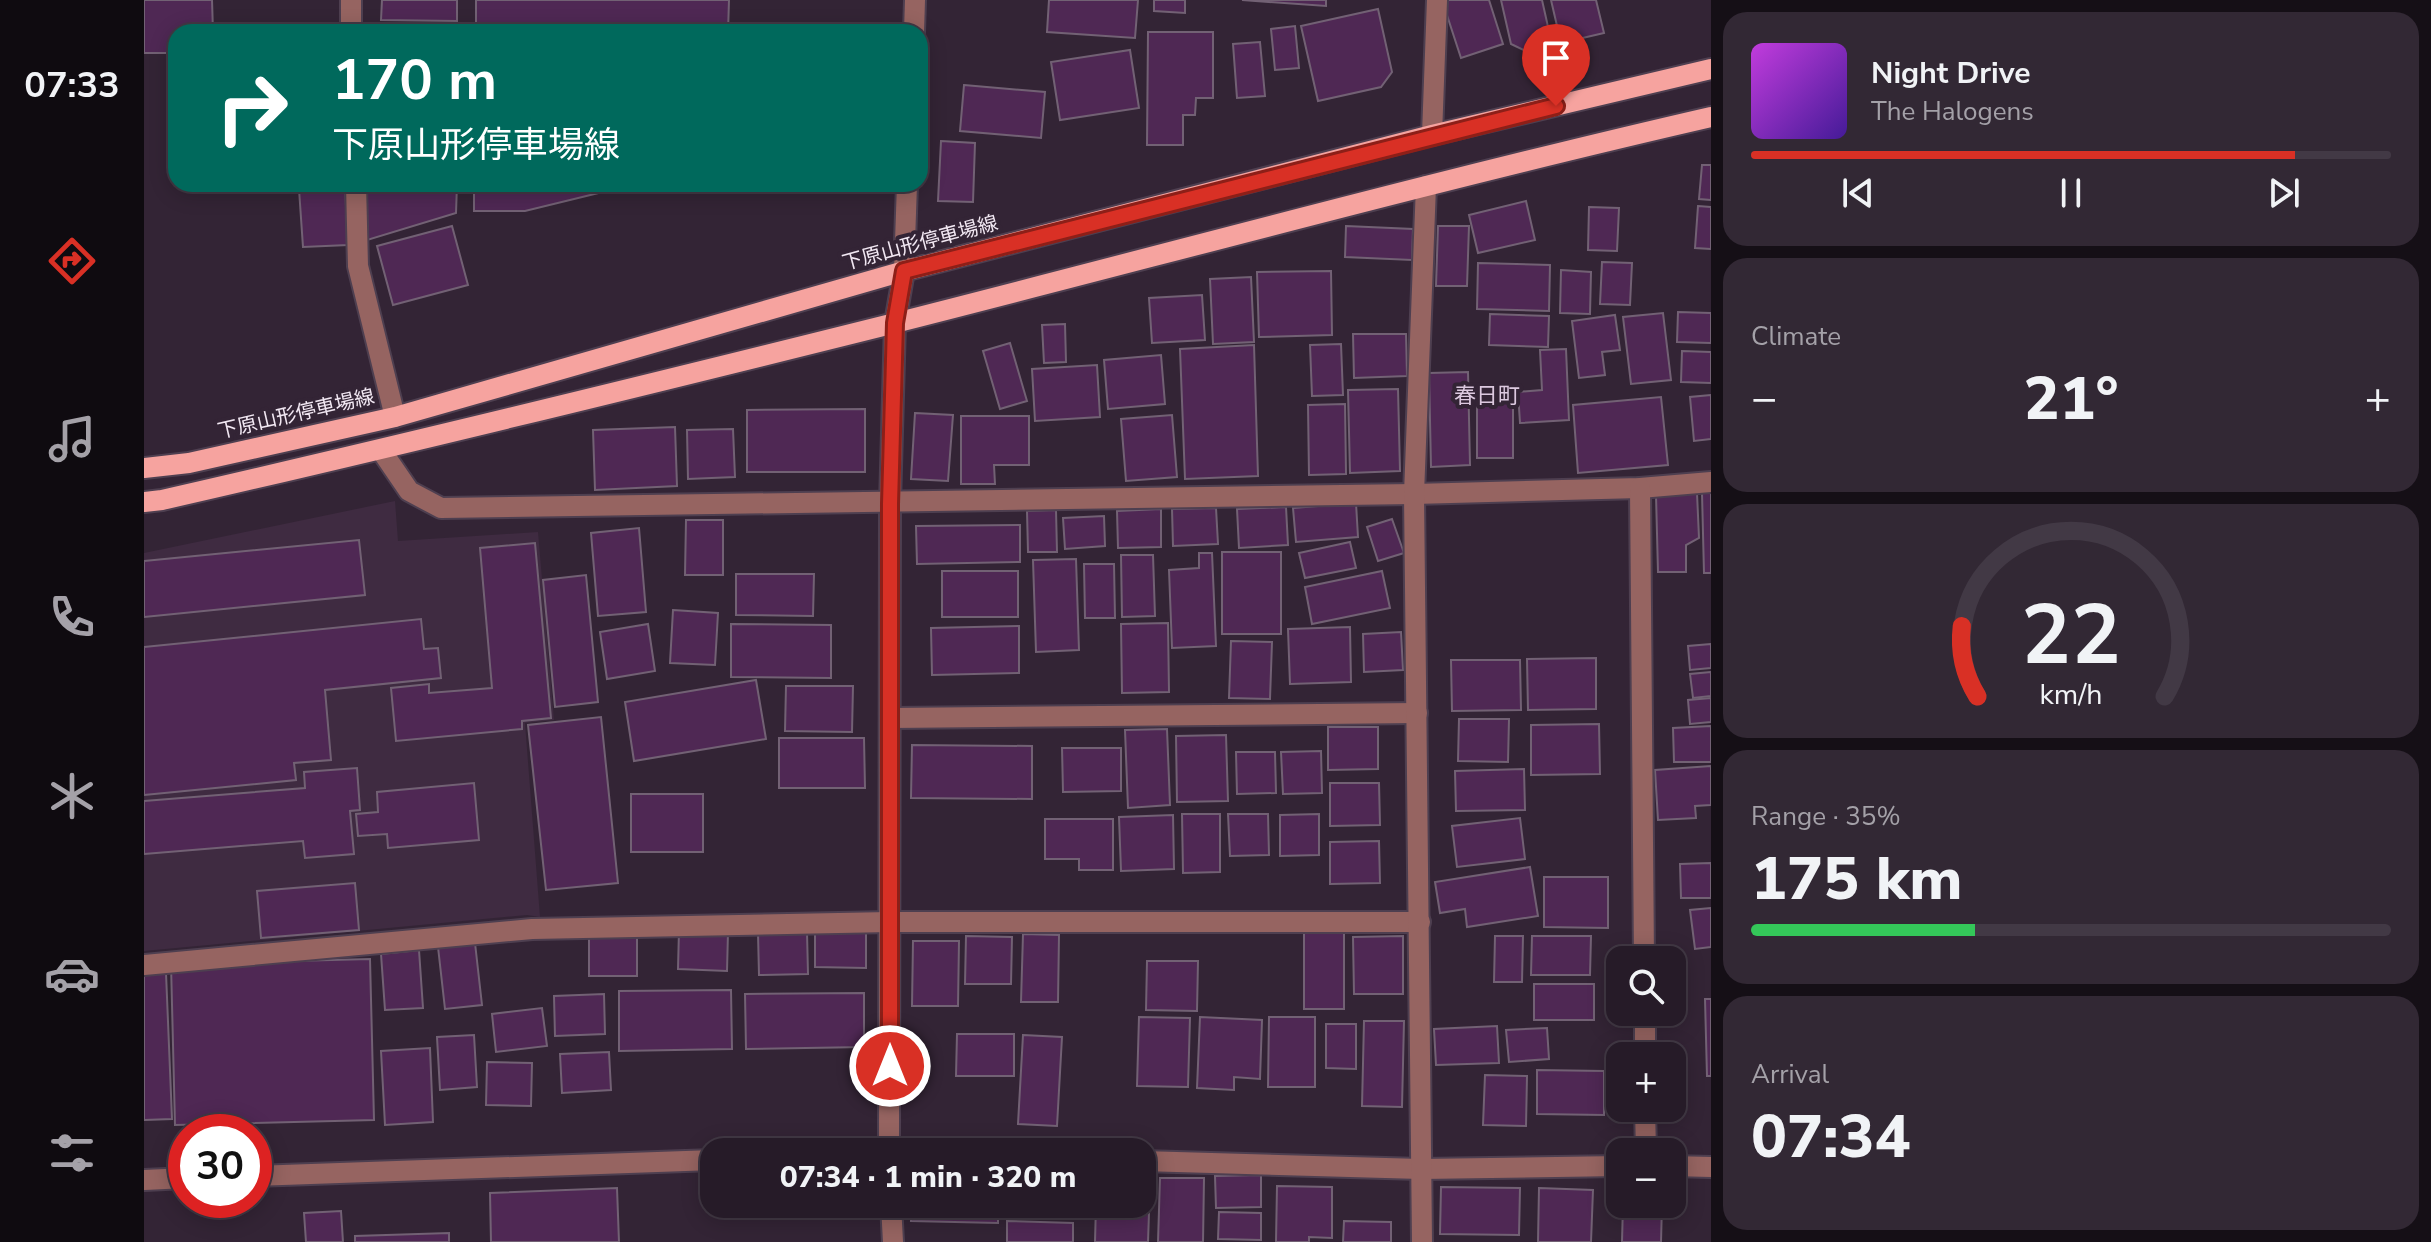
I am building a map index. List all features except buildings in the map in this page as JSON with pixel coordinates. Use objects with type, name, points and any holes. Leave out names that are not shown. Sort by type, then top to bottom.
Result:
[{"type":"main road","name":"下原山形停車場線","points":[[144,468],[189,463],[395,417],[904,271],[1432,135],[1711,69]]},
{"type":"main road","points":[[144,502],[381,450],[1711,117]]},
{"type":"street","points":[[351,0],[351,24]]},
{"type":"street","points":[[914,24],[915,0]]},
{"type":"street","points":[[1432,135],[1437,0]]},
{"type":"street","points":[[1422,1242],[1414,494],[1426,186]]},
{"type":"street","points":[[356,192],[358,266],[395,417]]},
{"type":"street","points":[[889,1138],[890,504],[895,323],[904,271],[907,192]]},
{"type":"street","points":[[381,450],[409,491],[441,508],[890,504],[1414,494],[1640,488],[1711,482]]},
{"type":"street","points":[[1640,488],[1644,946]]},
{"type":"street","points":[[891,718],[1417,713]]},
{"type":"street","points":[[144,965],[532,929],[890,922],[1420,922]]},
{"type":"street","points":[[272,1175],[700,1160]]},
{"type":"street","points":[[1156,1161],[1421,1169],[1606,1166]]},
{"type":"street","points":[[1686,1166],[1711,1167]]},
{"type":"street","points":[[144,1180],[168,1179]]},
{"type":"street","points":[[892,1218],[893,1242]]},
{"type":"shaded area","points":[[395,501],[398,541],[538,532],[554,720],[525,723],[540,917],[527,915],[144,951],[144,553]]},
{"type":"district","name":"春日町","points":[[1487,396]]},
{"type":"route","points":[[890,1066],[890,504],[895,323],[904,271],[1556,106]]}]
